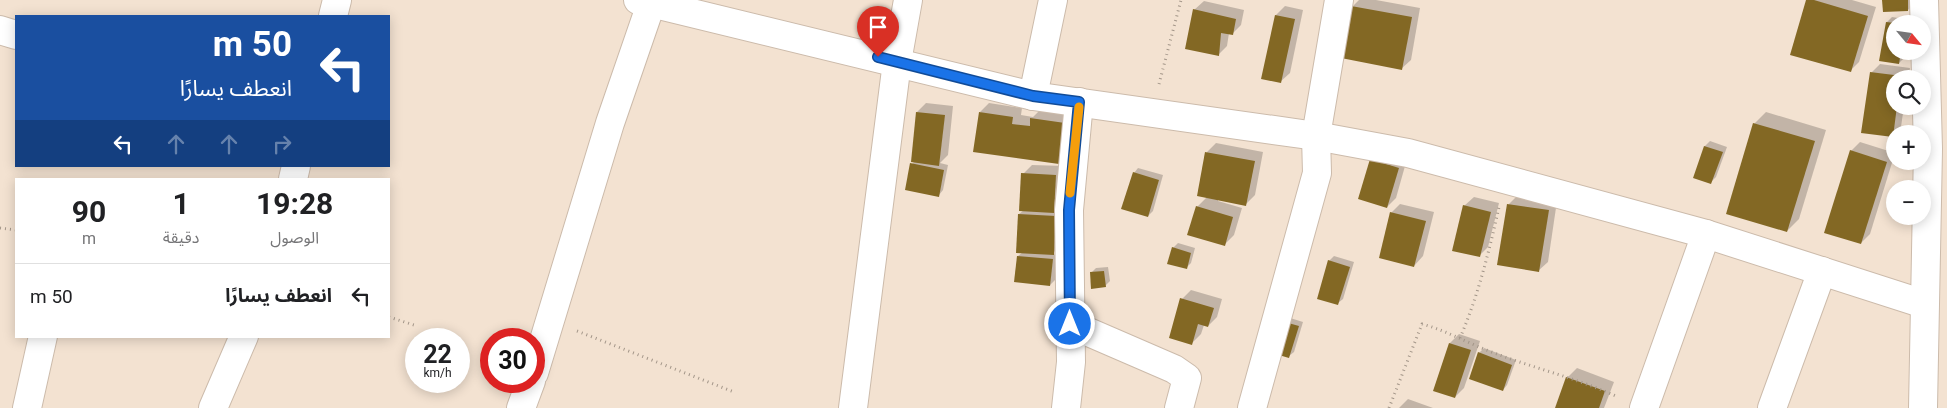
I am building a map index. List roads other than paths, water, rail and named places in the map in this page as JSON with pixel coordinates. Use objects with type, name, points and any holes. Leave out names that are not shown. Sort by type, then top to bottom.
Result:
[{"type":"street","points":[[333,15],[337,0]]},
{"type":"street","points":[[853,408],[898,62],[908,0]]},
{"type":"street","points":[[1033,96],[1052,0]]},
{"type":"street","points":[[1252,408],[1316,173],[1316,136],[1339,0]]},
{"type":"street","points":[[1923,408],[1928,149],[1924,0]]},
{"type":"street","points":[[545,338],[645,2],[1033,96],[1316,136],[1408,153],[1506,178],[1706,234],[1924,304]]},
{"type":"street","points":[[0,30],[15,35]]},
{"type":"street","points":[[1066,408],[1071,362],[1069,210],[1079,102]]},
{"type":"street","points":[[1632,403],[1706,234]]},
{"type":"street","points":[[1772,408],[1822,271]]},
{"type":"street","points":[[1070,324],[1174,369],[1187,378],[1179,408]]},
{"type":"street","points":[[27,408],[43,338]]},
{"type":"street","points":[[213,408],[243,338]]},
{"type":"street","points":[[521,408],[527,393]]}]
